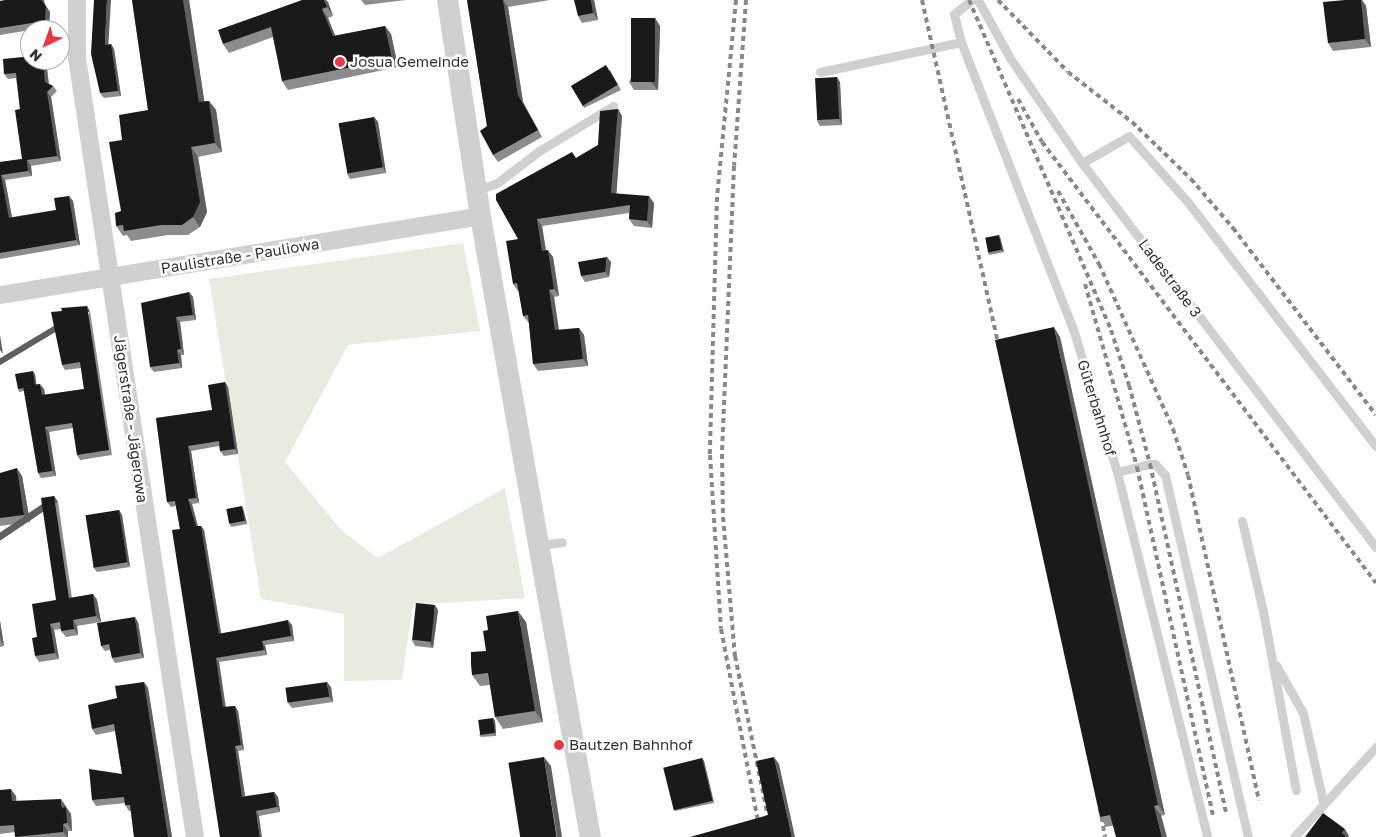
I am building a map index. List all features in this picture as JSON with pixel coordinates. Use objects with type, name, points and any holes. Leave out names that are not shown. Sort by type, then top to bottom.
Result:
[{"type":"street","name":"Jägerstraße - Jägerowa","points":[[77,0],[77,58],[195,837]]},
{"type":"street","points":[[447,0],[480,216],[590,837]]},
{"type":"street","name":"Paulistraße - Pauliowa","points":[[0,295],[480,216]]},
{"type":"lane","name":"Güterbahnhof","points":[[972,0],[954,14],[961,42],[1074,329],[1117,472],[1207,837]]},
{"type":"lane","name":"Ladestraße 3","points":[[978,0],[1010,58],[1082,163],[1376,548]]},
{"type":"lane","points":[[820,72],[961,42]]},
{"type":"lane","points":[[476,190],[497,183],[539,151],[613,106]]},
{"type":"lane","points":[[1082,163],[1129,136],[1187,201],[1376,446]]},
{"type":"lane","points":[[1117,472],[1155,464],[1165,475],[1248,837]]},
{"type":"lane","points":[[1242,521],[1272,659],[1296,790]]},
{"type":"lane","points":[[539,545],[562,542]]},
{"type":"lane","points":[[1272,659],[1303,713],[1323,802]]},
{"type":"lane","points":[[1294,837],[1323,802],[1376,747]]},
{"type":"shaded area","points":[[463,243],[480,331],[348,345],[285,462],[342,531],[378,558],[505,488],[525,598],[413,605],[402,680],[344,681],[344,614],[261,599],[209,279]]},
{"type":"building","points":[[41,0],[46,6],[45,20],[20,20],[20,25],[0,28],[0,1]]},
{"type":"building","points":[[94,0],[107,0],[105,45],[111,44],[118,91],[100,93],[91,54]]},
{"type":"building","points":[[132,0],[183,0],[199,102],[209,101],[215,143],[191,147],[200,202],[193,217],[182,225],[161,225],[124,231],[123,225],[116,226],[115,213],[121,211],[109,142],[122,140],[119,115],[148,110]]},
{"type":"building","points":[[302,0],[324,0],[327,7],[322,9],[333,36],[385,26],[392,59],[282,81],[271,27],[223,44],[218,30]]},
{"type":"building","points":[[467,0],[503,0],[518,95],[538,130],[493,155],[480,131],[487,126]]},
{"type":"building","points":[[574,0],[591,0],[593,13],[578,16]]},
{"type":"building","points":[[1361,0],[1365,39],[1328,43],[1323,2]]},
{"type":"building","points":[[631,18],[655,18],[655,82],[631,82]]},
{"type":"building","points":[[20,57],[20,70],[44,70],[45,82],[53,86],[47,92],[57,156],[27,160],[28,171],[1,175],[9,218],[56,210],[54,198],[69,196],[76,240],[0,253],[0,162],[22,159],[15,110],[20,109],[16,73],[4,74],[3,59]]},
{"type":"building","points":[[606,65],[618,85],[583,106],[571,86]]},
{"type":"building","points":[[837,77],[839,119],[817,120],[815,78]]},
{"type":"building","points":[[618,109],[611,193],[649,196],[647,221],[629,219],[630,205],[537,219],[542,251],[548,250],[554,289],[549,290],[555,330],[579,328],[583,359],[533,364],[528,315],[523,316],[517,283],[513,284],[506,241],[518,239],[496,200],[496,194],[572,152],[576,158],[598,145],[600,111]]},
{"type":"building","points":[[374,117],[383,167],[347,173],[339,123]]},
{"type":"building","points":[[999,235],[1002,250],[988,252],[985,238]]},
{"type":"building","points":[[607,257],[605,272],[581,276],[578,262]]},
{"type":"building","points":[[189,292],[193,315],[176,317],[181,349],[177,350],[179,363],[150,367],[141,303]]},
{"type":"building","points":[[87,306],[109,450],[77,455],[72,423],[45,427],[52,471],[38,473],[23,386],[40,384],[42,395],[84,389],[80,362],[62,365],[51,312],[62,311],[61,308]]},
{"type":"building","points":[[1054,327],[1158,805],[1154,806],[1162,837],[1116,837],[1110,815],[1100,817],[995,340]]},
{"type":"building","points":[[33,371],[35,385],[23,386],[24,388],[18,389],[15,374]]},
{"type":"building","points":[[225,382],[235,449],[220,451],[219,441],[188,446],[196,498],[188,499],[196,526],[201,526],[219,634],[288,620],[291,636],[262,641],[264,650],[216,658],[223,707],[235,706],[241,745],[235,746],[242,797],[274,792],[277,807],[256,811],[260,837],[220,837],[172,530],[180,529],[175,501],[167,502],[156,418],[212,410],[208,385]]},
{"type":"building","points":[[17,468],[24,515],[0,518],[0,473]]},
{"type":"building","points":[[54,496],[69,598],[93,594],[96,616],[73,620],[74,629],[61,631],[60,622],[50,624],[55,653],[35,656],[32,638],[37,637],[32,604],[56,600],[41,498]]},
{"type":"building","points":[[242,506],[245,521],[229,524],[226,509]]},
{"type":"building","points":[[119,510],[127,562],[94,568],[85,515]]},
{"type":"building","points":[[416,603],[435,605],[431,642],[412,640]]},
{"type":"building","points":[[518,611],[535,711],[495,717],[488,673],[472,675],[471,652],[486,651],[483,631],[488,630],[486,616]]},
{"type":"building","points":[[135,617],[140,653],[112,658],[109,644],[101,646],[97,623]]},
{"type":"building","points":[[144,682],[168,837],[134,837],[130,805],[125,805],[124,797],[92,800],[89,769],[122,774],[114,724],[92,729],[88,705],[117,698],[115,686]]},
{"type":"building","points":[[327,682],[329,697],[287,703],[285,688]]},
{"type":"building","points":[[493,718],[495,733],[480,735],[478,720]]},
{"type":"building","points":[[544,757],[557,837],[520,837],[508,763]]},
{"type":"building","points":[[774,757],[792,837],[690,837],[768,815],[756,761]]},
{"type":"building","points":[[702,758],[713,801],[674,810],[663,768]]},
{"type":"building","points":[[11,789],[12,801],[61,799],[62,808],[66,807],[67,823],[63,824],[63,832],[15,837],[14,825],[0,826],[0,790]]},
{"type":"building","points":[[1323,813],[1345,829],[1342,833],[1346,837],[1305,837]]},
{"type":"railway","points":[[736,0],[717,197],[710,455],[721,629],[761,837]]},
{"type":"railway","points":[[746,0],[734,166],[722,454],[723,517],[735,656],[772,837]]},
{"type":"railway","points":[[922,0],[1000,353]]},
{"type":"railway","points":[[969,0],[1111,330],[1129,385],[1150,464],[1226,812]]},
{"type":"railway","points":[[998,0],[1068,72],[1132,122],[1191,179],[1233,228],[1376,415]]},
{"type":"railway","points":[[1018,99],[1042,142],[1376,583]]},
{"type":"railway","points":[[1058,191],[1099,264],[1173,429],[1188,475],[1259,800]]},
{"type":"railway","points":[[1085,284],[1137,467],[1213,815]]},
{"type":"railway","points":[[1100,808],[1105,837]]},
{"type":"place","name":"Josua Gemeinde","points":[[340,62]]},
{"type":"place","name":"Bautzen Bahnhof","points":[[559,745]]}]
